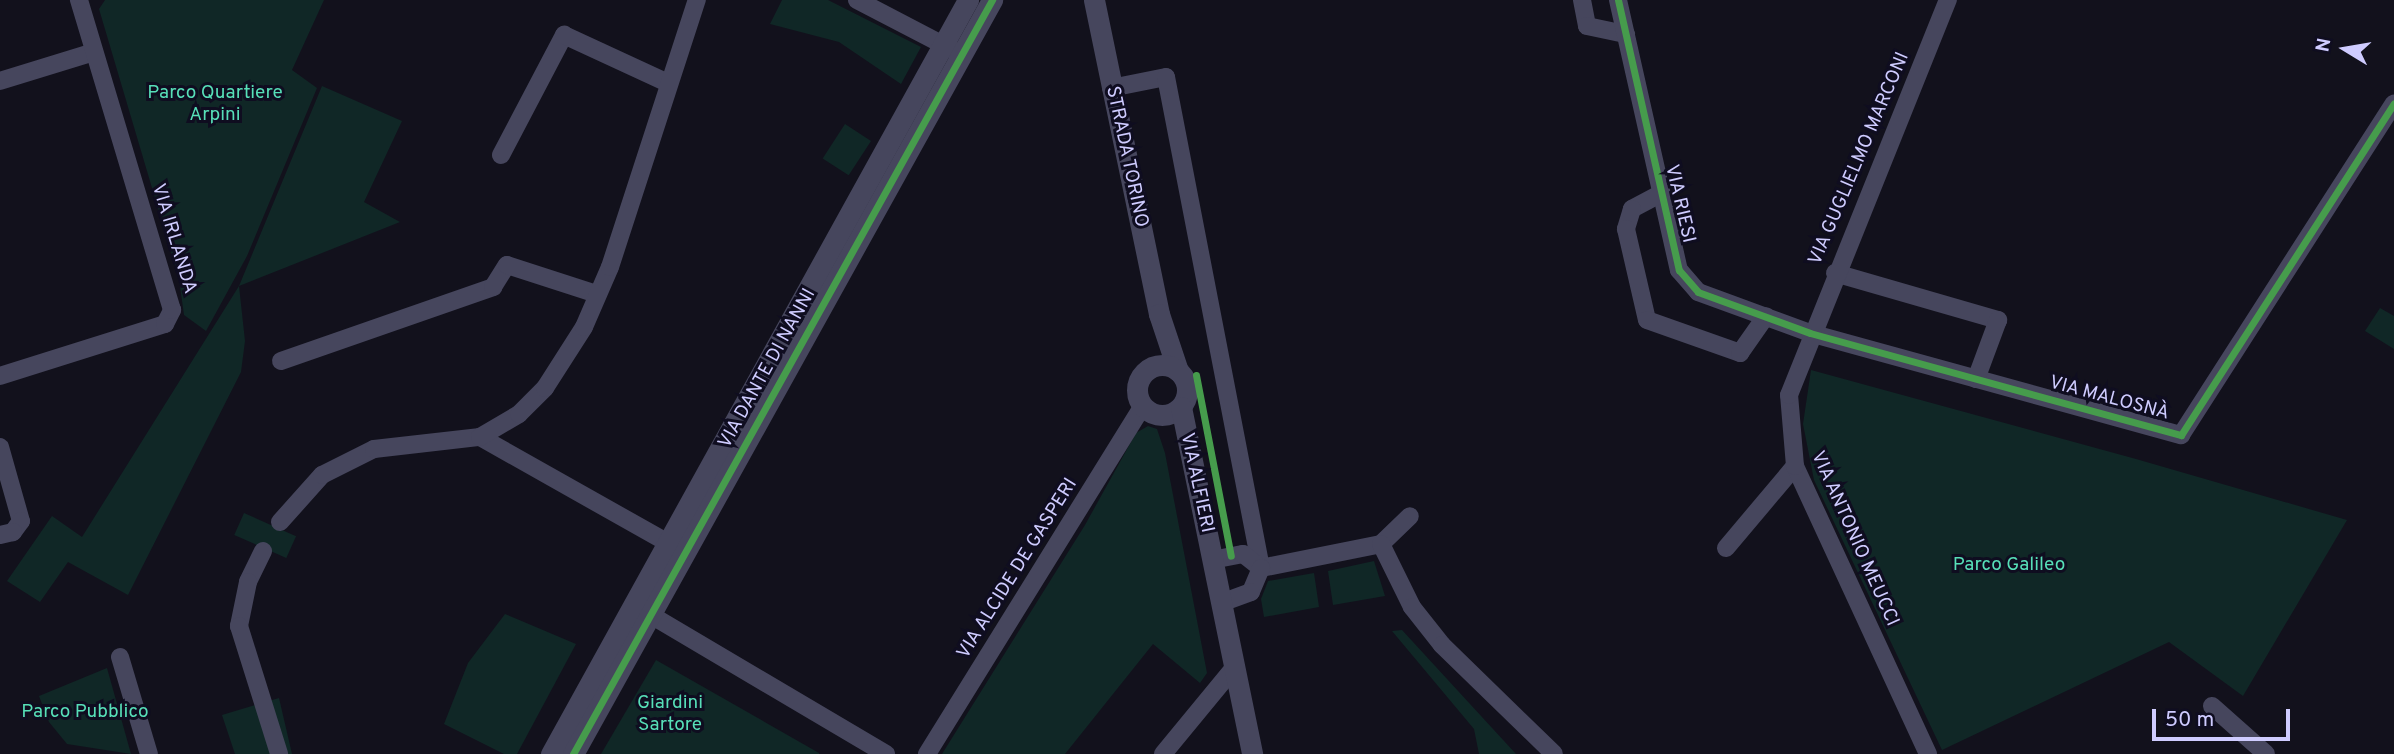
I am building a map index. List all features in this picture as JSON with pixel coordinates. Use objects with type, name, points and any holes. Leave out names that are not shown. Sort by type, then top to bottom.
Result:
[{"type":"street","name":"VIA IRLANDA","points":[[0,376],[165,324],[172,310],[79,0]]},
{"type":"street","points":[[280,522],[322,475],[374,449],[480,437],[519,414],[545,388],[597,294],[697,0]]},
{"type":"street","points":[[857,0],[962,55]]},
{"type":"street","name":"VIA DANTE DI NANNI","points":[[573,754],[676,547],[942,44],[968,0]]},
{"type":"street","name":"VIA DANTE DI NANNI","points":[[676,547],[992,0]]},
{"type":"street","name":"STRADA TORINO","points":[[1094,0],[1159,314],[1178,371]]},
{"type":"street","points":[[1582,0],[1587,26],[1626,34]]},
{"type":"street","name":"VIA RIESI","points":[[1618,0],[1660,194],[1686,282],[1810,333]]},
{"type":"street","name":"VIA GUGLIELMO MARCONI","points":[[1810,333],[1948,0]]},
{"type":"street","points":[[501,155],[565,35],[668,83]]},
{"type":"street","points":[[0,81],[94,52]]},
{"type":"street","points":[[1111,88],[1166,77],[1261,568],[1251,592],[1221,603]]},
{"type":"street","name":"VIA MALOSNÀ","points":[[1810,333],[2181,435],[2394,103]]},
{"type":"street","name":"VIA RIESI","points":[[1660,194],[1632,209],[1626,229],[1647,320],[1741,353],[1766,316]]},
{"type":"street","points":[[281,361],[493,287],[507,265],[597,294]]},
{"type":"street","points":[[1835,273],[1998,320],[1976,379]]},
{"type":"street","name":"STRADA TORINO","points":[[1150,369],[1159,314]]},
{"type":"street","name":"VIA ANTONIO MEUCCI","points":[[1810,333],[1788,394],[1795,466],[1928,754]]},
{"type":"street","points":[[1150,369],[1178,371],[1187,388],[1181,407],[1159,415],[1143,405],[1139,385],[1150,369]]},
{"type":"street","name":"VIA ALCIDE DE GASPERI","points":[[927,754],[1143,405]]},
{"type":"street","name":"VIA ALFIERI","points":[[1181,407],[1252,754]]},
{"type":"street","points":[[480,437],[676,547]]},
{"type":"street","points":[[0,447],[22,521],[13,532],[0,536]]},
{"type":"street","points":[[1726,548],[1795,466]]},
{"type":"street","points":[[1261,568],[1381,544],[1410,516]]},
{"type":"street","points":[[1381,544],[1412,607],[1436,639],[1546,751]]},
{"type":"street","points":[[263,551],[248,582],[239,626],[279,754]]},
{"type":"street","name":"VIA ALFIERI","points":[[1212,560],[1243,554],[1261,568]]},
{"type":"street","points":[[643,610],[886,754]]},
{"type":"street","name":"VIA DANTE DI NANNI","points":[[551,754],[643,610]]},
{"type":"street","points":[[120,657],[149,754]]},
{"type":"street","points":[[1163,754],[1234,668]]},
{"type":"street","points":[[2212,706],[2266,754]]},
{"type":"green space","name":"Parco Quartiere Arpini","points":[[105,0],[324,0],[292,70],[317,88],[247,256],[206,331],[184,315],[179,279],[99,9]]},
{"type":"green space","points":[[782,0],[828,0],[921,47],[901,84],[839,42],[770,24]]},
{"type":"green space","points":[[322,86],[402,121],[364,202],[400,222],[239,286]]},
{"type":"green space","points":[[845,124],[871,141],[849,175],[823,158]]},
{"type":"green space","points":[[239,286],[245,341],[241,372],[128,595],[68,562],[40,602],[7,581],[52,516],[82,537]]},
{"type":"green space","points":[[2380,308],[2394,316],[2394,349],[2365,331]]},
{"type":"green space","name":"Parco Galileo","points":[[1811,370],[2347,520],[2243,696],[2169,642],[1942,750],[1814,480],[1803,424]]},
{"type":"green space","points":[[1148,426],[1157,429],[1165,453],[1207,673],[1200,683],[1153,644],[1065,754],[942,754],[1085,525],[1136,433]]},
{"type":"green space","points":[[244,513],[296,536],[286,558],[234,535]]},
{"type":"green space","points":[[1374,561],[1385,596],[1333,605],[1328,571]]},
{"type":"green space","points":[[1314,573],[1319,607],[1264,617],[1261,599],[1268,581]]},
{"type":"green space","points":[[505,614],[576,644],[517,754],[504,754],[444,724],[468,663]]},
{"type":"green space","points":[[1402,630],[1516,754],[1479,754],[1474,729],[1392,631]]},
{"type":"green space","name":"Giardini Sartore","points":[[656,660],[819,753],[819,754],[601,754]]},
{"type":"green space","name":"Parco Pubblico","points":[[107,668],[131,754],[67,744],[49,722],[39,696]]},
{"type":"green space","points":[[279,698],[292,754],[235,754],[222,715]]},
{"type":"cycle path","points":[[573,754],[992,0]]},
{"type":"cycle path","points":[[1618,0],[1679,270],[1698,292],[1810,333],[2181,435],[2394,103]]},
{"type":"cycle path","points":[[1196,375],[1231,556]]}]
